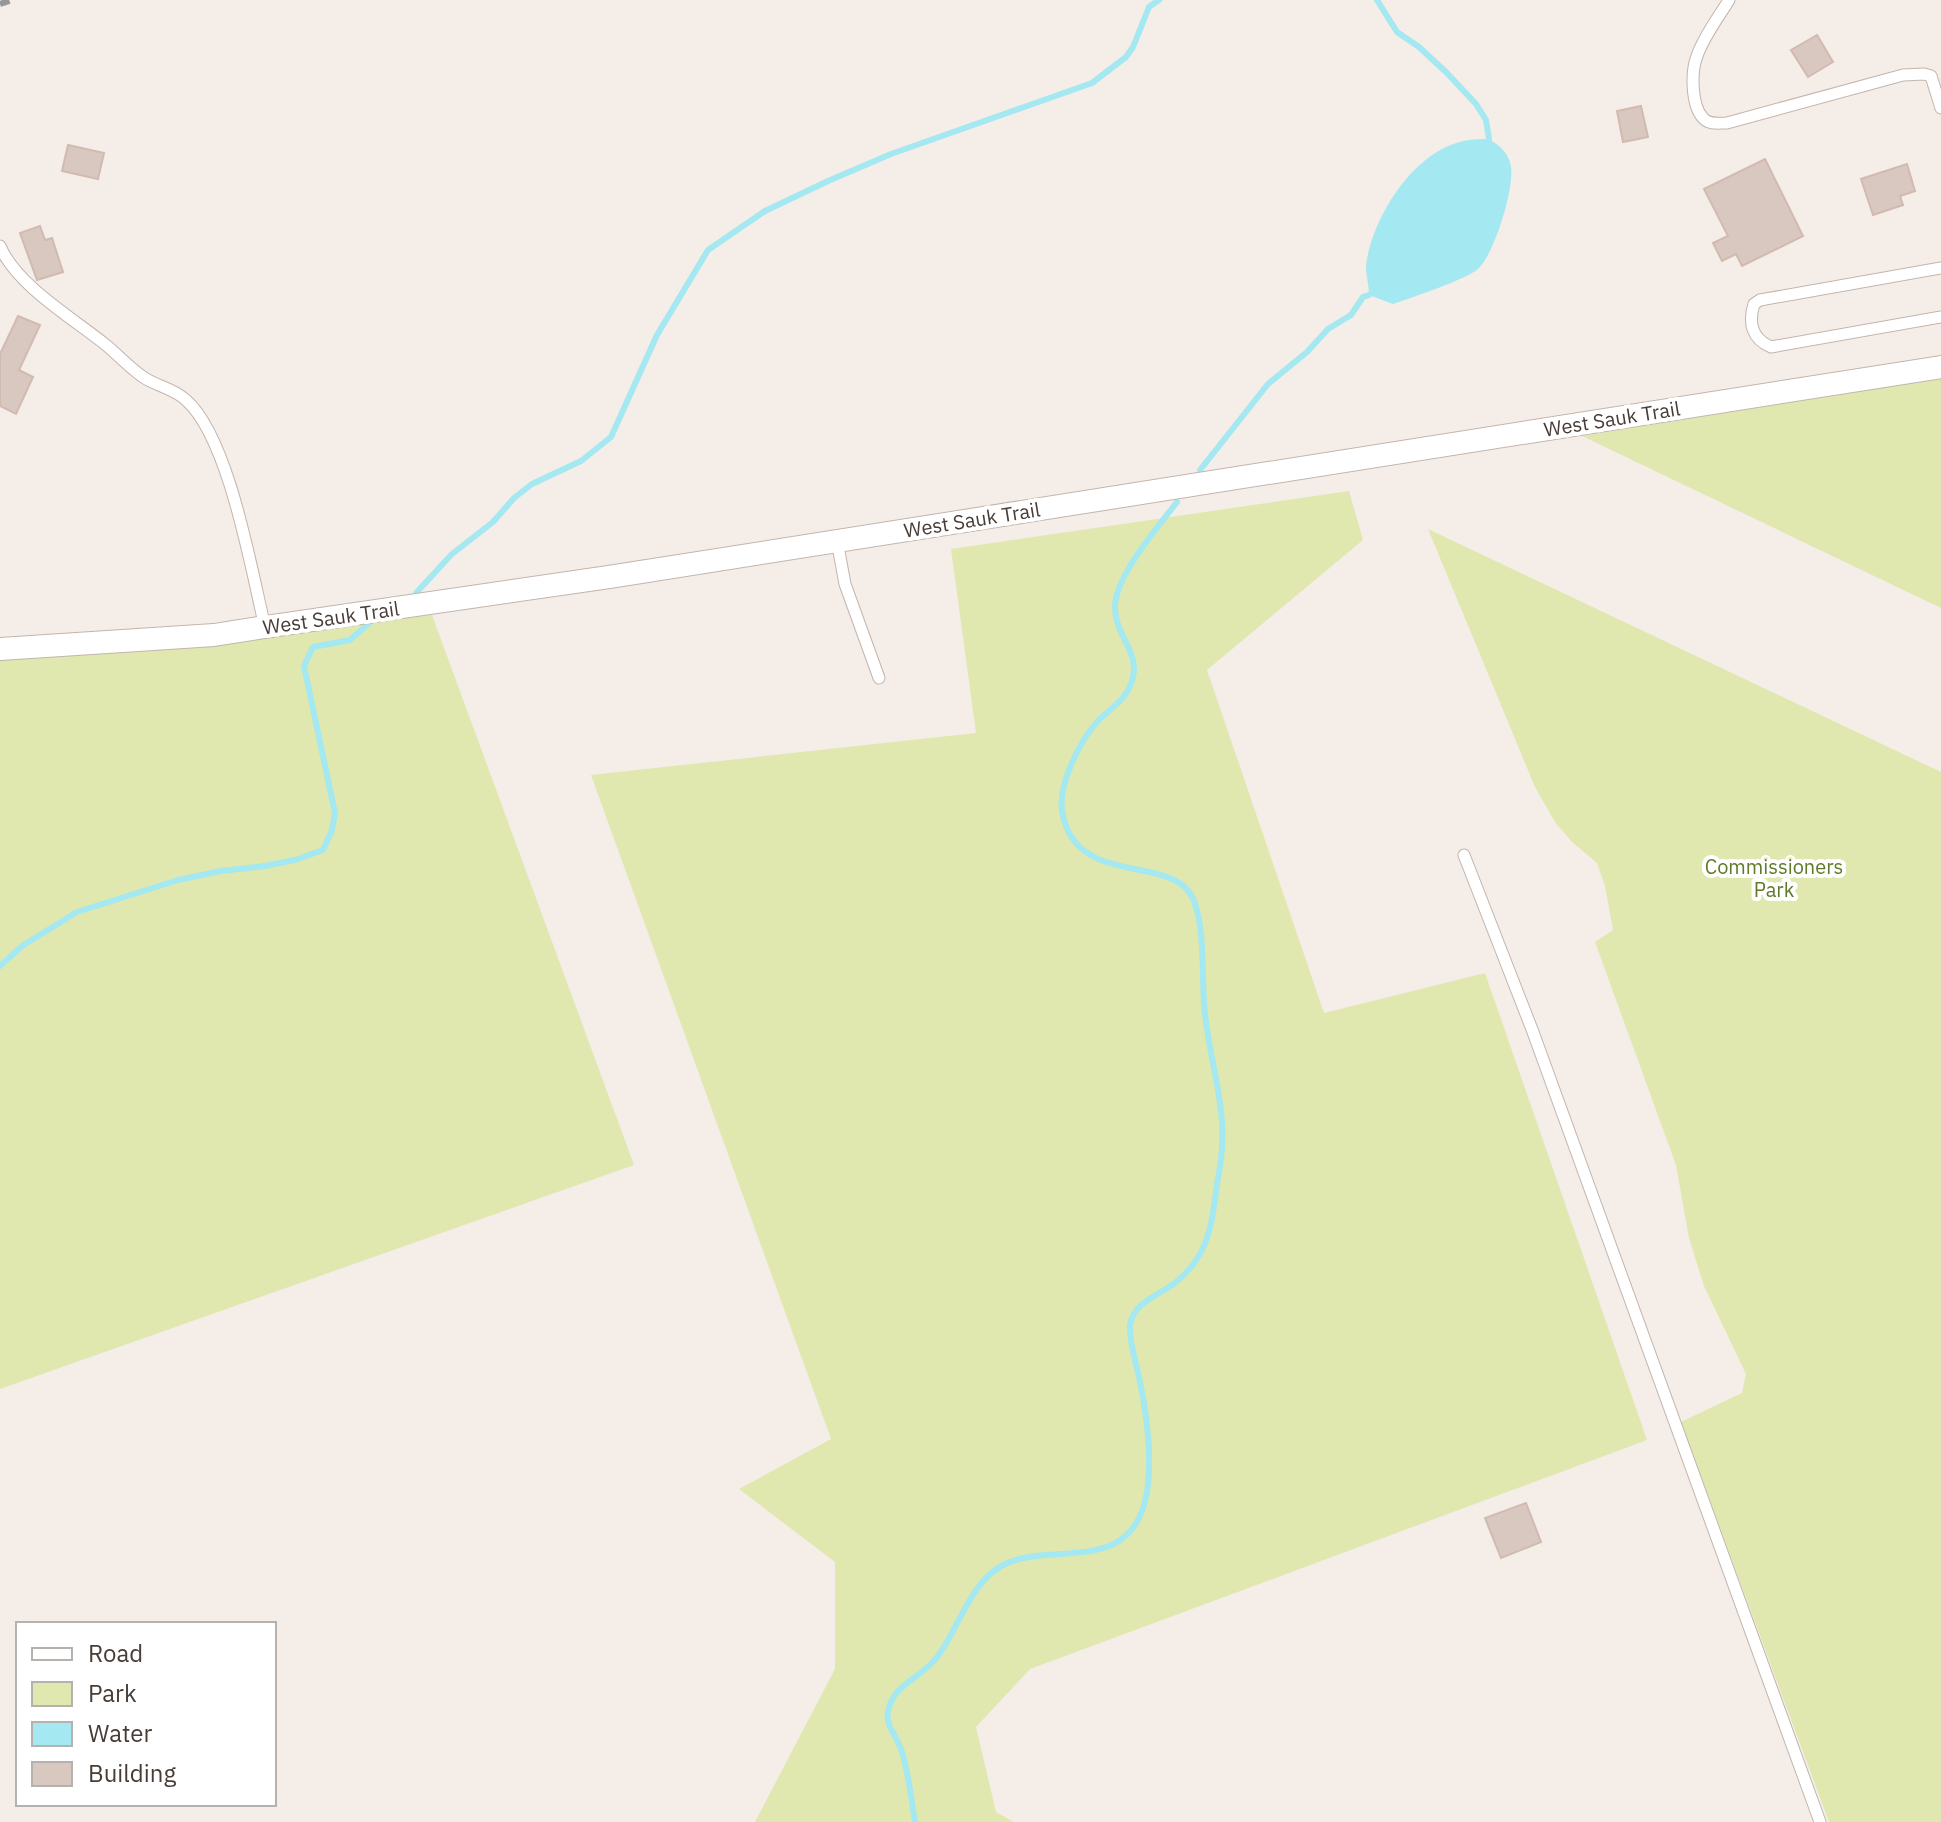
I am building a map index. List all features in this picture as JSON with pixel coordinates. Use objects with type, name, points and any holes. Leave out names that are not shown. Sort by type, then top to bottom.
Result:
[{"type":"street","name":"West Sauk Trail","points":[[0,649],[214,635],[837,541],[1941,367]]},
{"type":"lane","points":[[1729,0],[1696,58],[1693,77],[1696,103],[1702,118],[1713,124],[1727,123],[1903,75],[1936,72],[1941,108]]},
{"type":"lane","points":[[0,246],[22,277],[46,298],[144,378],[187,400],[199,416],[218,449],[231,489],[265,627]]},
{"type":"lane","points":[[1941,268],[1760,300],[1754,304],[1750,318],[1754,334],[1761,343],[1771,347],[1941,317]]},
{"type":"lane","points":[[837,541],[845,584],[879,678]]},
{"type":"lane","points":[[1464,855],[1571,1134],[1686,1460],[1820,1822]]},
{"type":"green space","points":[[1941,378],[1941,608],[1582,436]]},
{"type":"green space","points":[[1349,491],[1363,540],[1207,670],[1324,1013],[1485,973],[1647,1440],[1030,1669],[976,1727],[996,1812],[1014,1822],[755,1822],[835,1669],[835,1562],[739,1489],[831,1439],[591,775],[976,733],[951,549]]},
{"type":"green space","name":"Commissioners Park","points":[[1428,529],[1941,772],[1941,1822],[1829,1822],[1681,1422],[1742,1393],[1746,1374],[1704,1286],[1689,1238],[1676,1165],[1595,942],[1613,930],[1605,886],[1597,863],[1572,842],[1555,822],[1535,787]]},
{"type":"green space","points":[[429,607],[634,1165],[0,1389],[0,649]]},
{"type":"water","points":[[1489,139],[1506,154],[1511,177],[1497,235],[1479,268],[1451,283],[1393,304],[1369,295],[1366,263],[1372,241],[1400,186],[1429,157],[1446,147],[1467,140]]},
{"type":"building","points":[[1817,35],[1833,62],[1808,77],[1791,50]]},
{"type":"building","points":[[1641,106],[1648,137],[1623,142],[1617,111]]},
{"type":"building","points":[[68,145],[104,153],[98,179],[62,171]]},
{"type":"building","points":[[1765,159],[1803,236],[1742,266],[1736,254],[1722,261],[1713,243],[1728,236],[1704,189]]},
{"type":"building","points":[[1907,164],[1915,191],[1900,196],[1903,205],[1873,215],[1861,179]]},
{"type":"building","points":[[40,226],[45,240],[52,238],[63,272],[37,280],[20,233]]},
{"type":"building","points":[[18,316],[40,325],[19,370],[33,377],[16,414],[0,406],[0,354]]},
{"type":"building","points":[[1526,1503],[1541,1542],[1501,1558],[1485,1518]]},
{"type":"waterway","points":[[416,593],[452,554],[493,522],[514,498],[532,484],[581,461],[611,437],[657,335],[708,250],[765,211],[828,181],[891,154],[1092,83],[1126,57],[1149,7],[1159,0]]},
{"type":"waterway","points":[[1377,0],[1397,32],[1419,47],[1476,104],[1486,120],[1489,139]]},
{"type":"waterway","points":[[1200,470],[1268,384],[1307,352],[1328,329],[1351,315],[1363,297],[1369,295]]},
{"type":"waterway","points":[[915,1822],[904,1758],[888,1721],[890,1703],[899,1690],[931,1664],[980,1585],[1003,1565],[1023,1558],[1106,1547],[1123,1538],[1137,1522],[1146,1497],[1149,1455],[1145,1409],[1132,1347],[1132,1317],[1136,1310],[1176,1282],[1191,1267],[1206,1242],[1211,1224],[1221,1156],[1221,1115],[1205,1015],[1202,942],[1194,901],[1184,886],[1168,877],[1105,861],[1086,852],[1071,836],[1062,811],[1063,789],[1078,751],[1091,729],[1124,696],[1133,679],[1132,658],[1116,619],[1115,607],[1122,581],[1139,552],[1177,502]]},
{"type":"waterway","points":[[0,966],[22,946],[77,912],[178,880],[295,860],[323,850],[335,813],[304,666],[313,647],[350,640],[376,617]]},
{"type":"railway","points":[[0,4],[12,0]]}]
